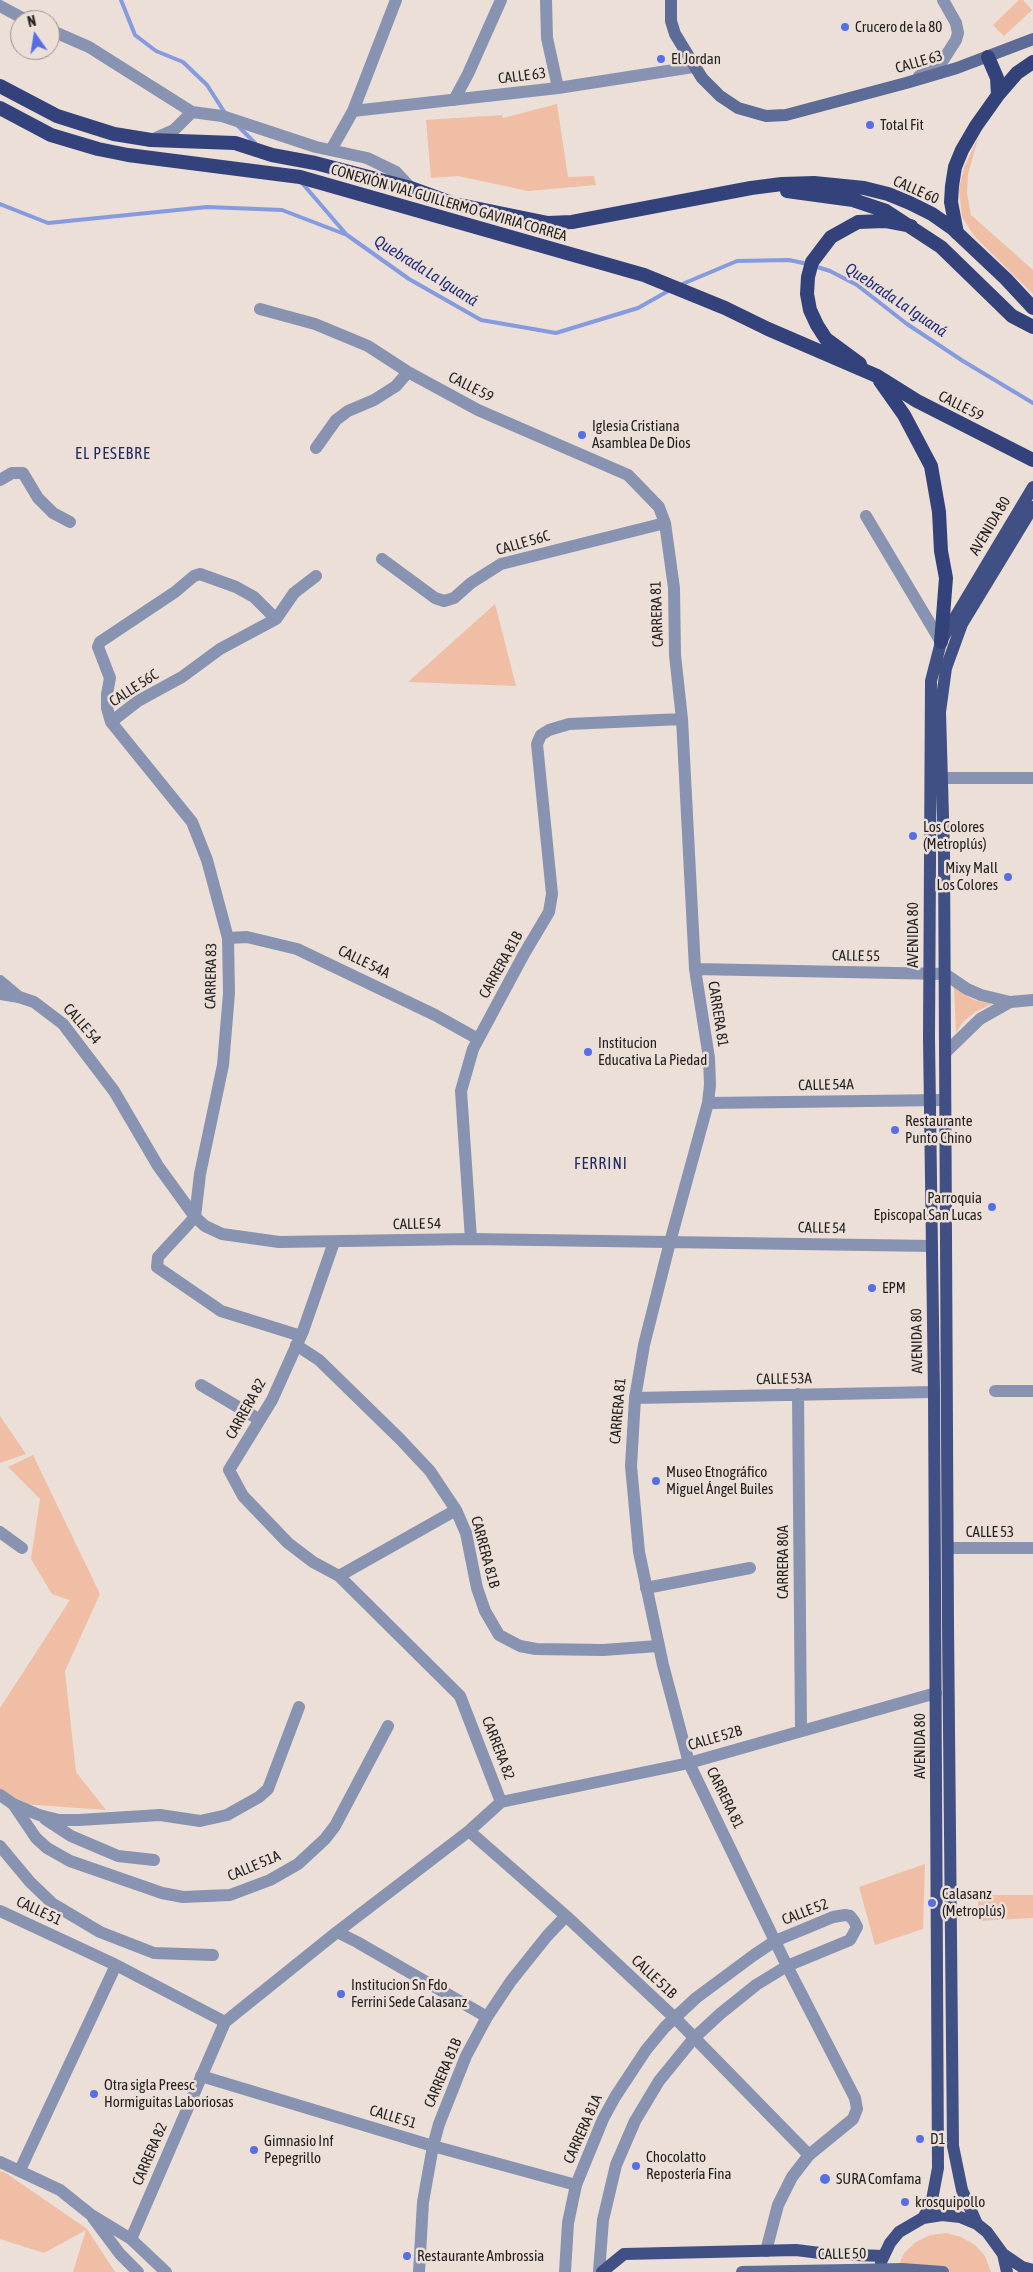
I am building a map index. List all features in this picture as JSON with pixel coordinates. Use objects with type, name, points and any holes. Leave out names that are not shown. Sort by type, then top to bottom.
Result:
[{"type":"highway","points":[[988,56],[997,78],[998,95]]},
{"type":"highway","points":[[957,232],[951,202],[955,167],[976,126],[998,95],[1017,73],[1033,62]]},
{"type":"highway","name":"CONEXIÓN VIAL GUILLERMO GAVIRIA CORREA","points":[[0,86],[57,116],[114,134],[151,140],[235,143],[272,155],[315,163],[411,188],[455,204],[548,223],[572,222],[751,188]]},
{"type":"highway","name":"CONEXIÓN VIAL GUILLERMO GAVIRIA CORREA","points":[[0,108],[51,135],[104,151],[300,178],[644,275],[725,308],[768,329],[877,376]]},
{"type":"highway","name":"CALLE 60","points":[[751,188],[814,183],[864,188],[888,194],[910,203],[932,214],[957,232],[1033,308]]},
{"type":"highway","points":[[751,188],[853,200],[886,211],[942,247],[1012,316],[1033,327]]},
{"type":"highway","points":[[911,226],[873,220],[858,222],[844,228],[831,237],[812,262],[808,277],[807,294],[810,310],[826,339],[877,376],[904,414],[931,466],[938,512],[940,551],[946,578],[941,642]]},
{"type":"highway","name":"CALLE 59","points":[[877,376],[917,401],[1033,460]]},
{"type":"main road","points":[[671,0],[671,21],[675,34],[693,67]]},
{"type":"main road","name":"CALLE 63","points":[[693,67],[720,96],[738,108],[753,114],[766,116],[786,115],[906,83],[1033,39]]},
{"type":"main road","name":"AVENIDA 80","points":[[923,2218],[931,2205],[938,2168],[934,1392],[930,1101],[930,698],[933,668],[941,642],[1033,487]]},
{"type":"main road","name":"AVENIDA 80","points":[[977,2224],[960,2184],[953,2146],[944,852],[940,712],[943,684],[951,652],[970,610],[1033,507]]},
{"type":"main road","points":[[879,2272],[883,2256],[899,2232],[923,2218],[942,2215],[960,2217],[977,2224],[987,2232],[1002,2254],[1007,2272]]},
{"type":"main road","points":[[600,2272],[624,2254],[796,2250],[828,2254],[883,2256]]},
{"type":"main road","points":[[1002,2254],[1022,2267],[1033,2270]]},
{"type":"main road","name":"CALLE 50","points":[[742,2272],[902,2269],[943,2272]]},
{"type":"street","points":[[331,150],[353,111],[396,0]]},
{"type":"street","points":[[454,100],[468,74],[501,0]]},
{"type":"street","points":[[546,0],[548,38],[558,88]]},
{"type":"street","points":[[906,83],[940,65],[956,40],[958,33],[956,24],[943,0]]},
{"type":"street","points":[[60,35],[89,48],[192,112],[222,116],[316,147],[367,158],[396,172],[411,188]]},
{"type":"street","name":"CALLE 63","points":[[353,111],[558,88],[693,67]]},
{"type":"street","points":[[151,140],[174,130],[192,112]]},
{"type":"street","name":"CALLE 59","points":[[260,309],[315,324],[368,346],[408,372],[478,410],[628,475],[660,507]]},
{"type":"street","points":[[316,448],[336,420],[348,411],[374,400],[396,386],[408,372]]},
{"type":"street","points":[[0,480],[18,472],[23,473],[38,498],[53,513],[70,522]]},
{"type":"street","name":"CARRERA 81","points":[[660,507],[665,523],[674,588],[675,655],[682,720],[694,969],[709,1058],[708,1103],[644,1345],[635,1398],[631,1466],[639,1552],[672,1706],[689,1763],[787,1966],[857,2104],[857,2109],[852,2119],[800,2164],[784,2192],[766,2251]]},
{"type":"street","points":[[866,516],[941,642]]},
{"type":"street","name":"CALLE 56C","points":[[382,559],[435,598],[444,601],[454,598],[471,583],[501,564],[665,523]]},
{"type":"street","name":"CARRERA 83","points":[[195,1217],[200,1174],[223,1065],[229,993],[228,938],[207,860],[192,822],[111,722],[106,694],[110,678],[99,654],[100,642],[175,592],[194,576],[200,574],[236,587],[254,597],[276,618]]},
{"type":"street","name":"CALLE 56C","points":[[111,722],[138,701],[182,677],[220,649],[276,618],[294,592],[316,576]]},
{"type":"street","name":"CARRERA 81B","points":[[471,1239],[461,1091],[473,1049],[549,912],[552,894],[537,744],[541,735],[549,730],[569,724],[682,720]]},
{"type":"street","points":[[941,778],[1033,778]]},
{"type":"street","name":"CALLE 54A","points":[[228,938],[248,936],[297,949],[435,1015],[478,1039]]},
{"type":"street","name":"CALLE 55","points":[[694,969],[945,974]]},
{"type":"street","points":[[945,974],[967,989],[981,995],[1010,1002],[1033,1000]]},
{"type":"street","name":"CALLE 54","points":[[0,981],[19,996],[44,1008],[69,1031],[114,1091],[158,1166],[195,1217],[215,1231],[229,1235],[279,1242],[471,1239],[932,1246]]},
{"type":"street","name":"CALLE 54","points":[[0,994],[19,996]]},
{"type":"street","points":[[945,1053],[980,1019],[1010,1002]]},
{"type":"street","name":"CALLE 54A","points":[[708,1103],[945,1100]]},
{"type":"street","name":"CARRERA 81B","points":[[195,1217],[158,1257],[156,1265],[159,1270],[221,1311],[299,1341],[400,1439],[430,1471],[456,1510],[466,1533],[477,1588],[484,1611],[499,1635],[520,1646],[536,1649],[604,1650],[658,1646]]},
{"type":"street","name":"CARRERA 82","points":[[130,2238],[225,2022],[337,1932],[469,1831],[501,1802],[460,1696],[339,1576],[313,1562],[288,1543],[243,1496],[230,1470],[272,1400],[299,1341],[334,1242]]},
{"type":"street","points":[[201,1386],[260,1420]]},
{"type":"street","points":[[996,1390],[1033,1391]]},
{"type":"street","name":"CALLE 53A","points":[[635,1398],[934,1392]]},
{"type":"street","name":"CARRERA 80A","points":[[798,1394],[801,1730]]},
{"type":"street","points":[[339,1576],[456,1510]]},
{"type":"street","points":[[0,1532],[22,1548]]},
{"type":"street","name":"CALLE 53","points":[[948,1548],[1033,1548]]},
{"type":"street","points":[[646,1588],[750,1568]]},
{"type":"street","name":"CALLE 52B","points":[[501,1802],[689,1763],[936,1693]]},
{"type":"street","points":[[13,1804],[39,1815],[59,1820],[160,1815],[200,1821],[227,1815],[259,1797],[268,1789],[299,1707]]},
{"type":"street","name":"CALLE 51A","points":[[0,1795],[13,1804],[36,1838],[47,1848],[70,1861],[162,1893],[183,1897],[230,1894],[270,1880],[298,1864],[319,1844],[335,1826],[388,1726]]},
{"type":"street","points":[[39,1815],[71,1836],[118,1856],[154,1860]]},
{"type":"street","name":"CALLE 51B","points":[[469,1831],[566,1916],[674,2018],[809,2156]]},
{"type":"street","points":[[0,1846],[30,1882],[53,1904],[100,1932],[154,1953],[213,1955]]},
{"type":"street","name":"CALLE 51","points":[[0,1911],[116,1965],[225,2022]]},
{"type":"street","name":"CALLE 52","points":[[674,2018],[732,1970],[776,1942],[833,1917],[845,1915],[854,1921],[856,1927],[850,1940],[787,1966],[756,1985],[694,2038]]},
{"type":"street","name":"CARRERA 81B","points":[[419,2272],[423,2202],[433,2146],[439,2124],[466,2056],[487,2017],[519,1969],[566,1916]]},
{"type":"street","points":[[337,1932],[487,2017]]},
{"type":"street","points":[[20,2170],[116,1965]]},
{"type":"street","name":"CARRERA 81A","points":[[565,2272],[568,2222],[576,2185],[593,2140],[615,2097],[646,2050],[674,2018]]},
{"type":"street","points":[[600,2272],[606,2202],[623,2146],[650,2095],[694,2038]]},
{"type":"street","name":"CALLE 51","points":[[201,2076],[433,2146],[576,2185]]},
{"type":"street","points":[[0,2162],[60,2190],[90,2214],[130,2238],[166,2272]]},
{"type":"street","points":[[90,2214],[120,2254],[138,2272]]},
{"type":"shaded area","points":[[1019,0],[1023,0],[1032,10],[1004,36],[993,25]]},
{"type":"shaded area","points":[[557,104],[568,177],[594,176],[596,185],[528,191],[458,176],[431,178],[426,120],[502,115],[503,118]]},
{"type":"shaded area","points":[[979,135],[968,174],[967,193],[971,215],[1033,270],[1033,294],[975,237],[962,217],[959,189],[964,168]]},
{"type":"shaded area","points":[[495,604],[516,686],[408,682]]},
{"type":"shaded area","points":[[954,987],[974,1000],[992,1004],[975,1012],[963,1022],[956,1033]]},
{"type":"shaded area","points":[[0,1416],[26,1454],[0,1463]]},
{"type":"shaded area","points":[[33,1455],[100,1594],[65,1671],[76,1772],[106,1810],[23,1804],[0,1791],[0,1708],[70,1600],[52,1594],[31,1559],[40,1499],[8,1467]]},
{"type":"shaded area","points":[[925,1864],[923,1929],[875,1945],[859,1887]]},
{"type":"shaded area","points":[[978,1895],[1033,1895],[1033,1918],[978,1921]]},
{"type":"shaded area","points":[[0,2171],[6,2173],[87,2229],[115,2272],[73,2272],[86,2230],[44,2253],[0,2239]]},
{"type":"shaded area","points":[[946,2233],[961,2237],[975,2245],[985,2256],[991,2272],[896,2272],[904,2253],[916,2242],[930,2235]]},
{"type":"waterway","points":[[121,0],[135,35],[156,51],[183,62],[207,85],[225,113]]},
{"type":"waterway","points":[[237,125],[255,143]]},
{"type":"waterway","points":[[302,183],[346,234]]},
{"type":"waterway","name":"Quebrada La Iguaná","points":[[0,204],[48,223],[207,207],[282,210],[347,235],[409,279],[481,320],[556,333],[638,308],[670,290]]},
{"type":"waterway","name":"Quebrada La Iguaná","points":[[680,285],[737,261],[789,260],[808,264]]},
{"type":"waterway","name":"Quebrada La Iguaná","points":[[814,266],[830,271],[857,285],[907,324],[963,361],[1033,403]]},
{"type":"place","name":"Crucero de la 80","points":[[845,27]]},
{"type":"place","name":"El Jordan","points":[[661,59]]},
{"type":"place","name":"Total Fit","points":[[870,125]]},
{"type":"place","name":"Iglesia Cristiana Asamblea De Dios","points":[[582,435]]},
{"type":"place","name":"Los Colores (Metroplús)","points":[[913,836]]},
{"type":"place","name":"Mixy Mall Los Colores","points":[[1008,877]]},
{"type":"place","name":"Institucion Educativa La Piedad","points":[[588,1052]]},
{"type":"place","name":"Restaurante Punto Chino","points":[[895,1130]]},
{"type":"place","name":"Parroquia Episcopal San Lucas","points":[[992,1207]]},
{"type":"place","name":"EPM","points":[[872,1288]]},
{"type":"place","name":"Museo Etnográfico Miguel Ángel Builes","points":[[656,1481]]},
{"type":"place","name":"Calasanz (Metroplús)","points":[[932,1903]]},
{"type":"place","name":"Institucion Sn Fdo Ferrini Sede Calasanz","points":[[341,1994]]},
{"type":"place","name":"Otra sigla Preesc Hormiguitas Laboriosas","points":[[94,2094]]},
{"type":"place","name":"D1","points":[[920,2139]]},
{"type":"place","name":"Gimnasio Inf Pepegrillo","points":[[254,2150]]},
{"type":"place","name":"Chocolatto Repostería Fina","points":[[636,2166]]},
{"type":"place","name":"SURA Comfama","points":[[825,2179]]},
{"type":"place","name":"krosquipollo","points":[[905,2202]]},
{"type":"place","name":"Restaurante Ambrossia","points":[[407,2256]]},
{"type":"district","name":"EL PESEBRE","points":[[113,454]]},
{"type":"district","name":"FERRINI","points":[[601,1164]]}]
